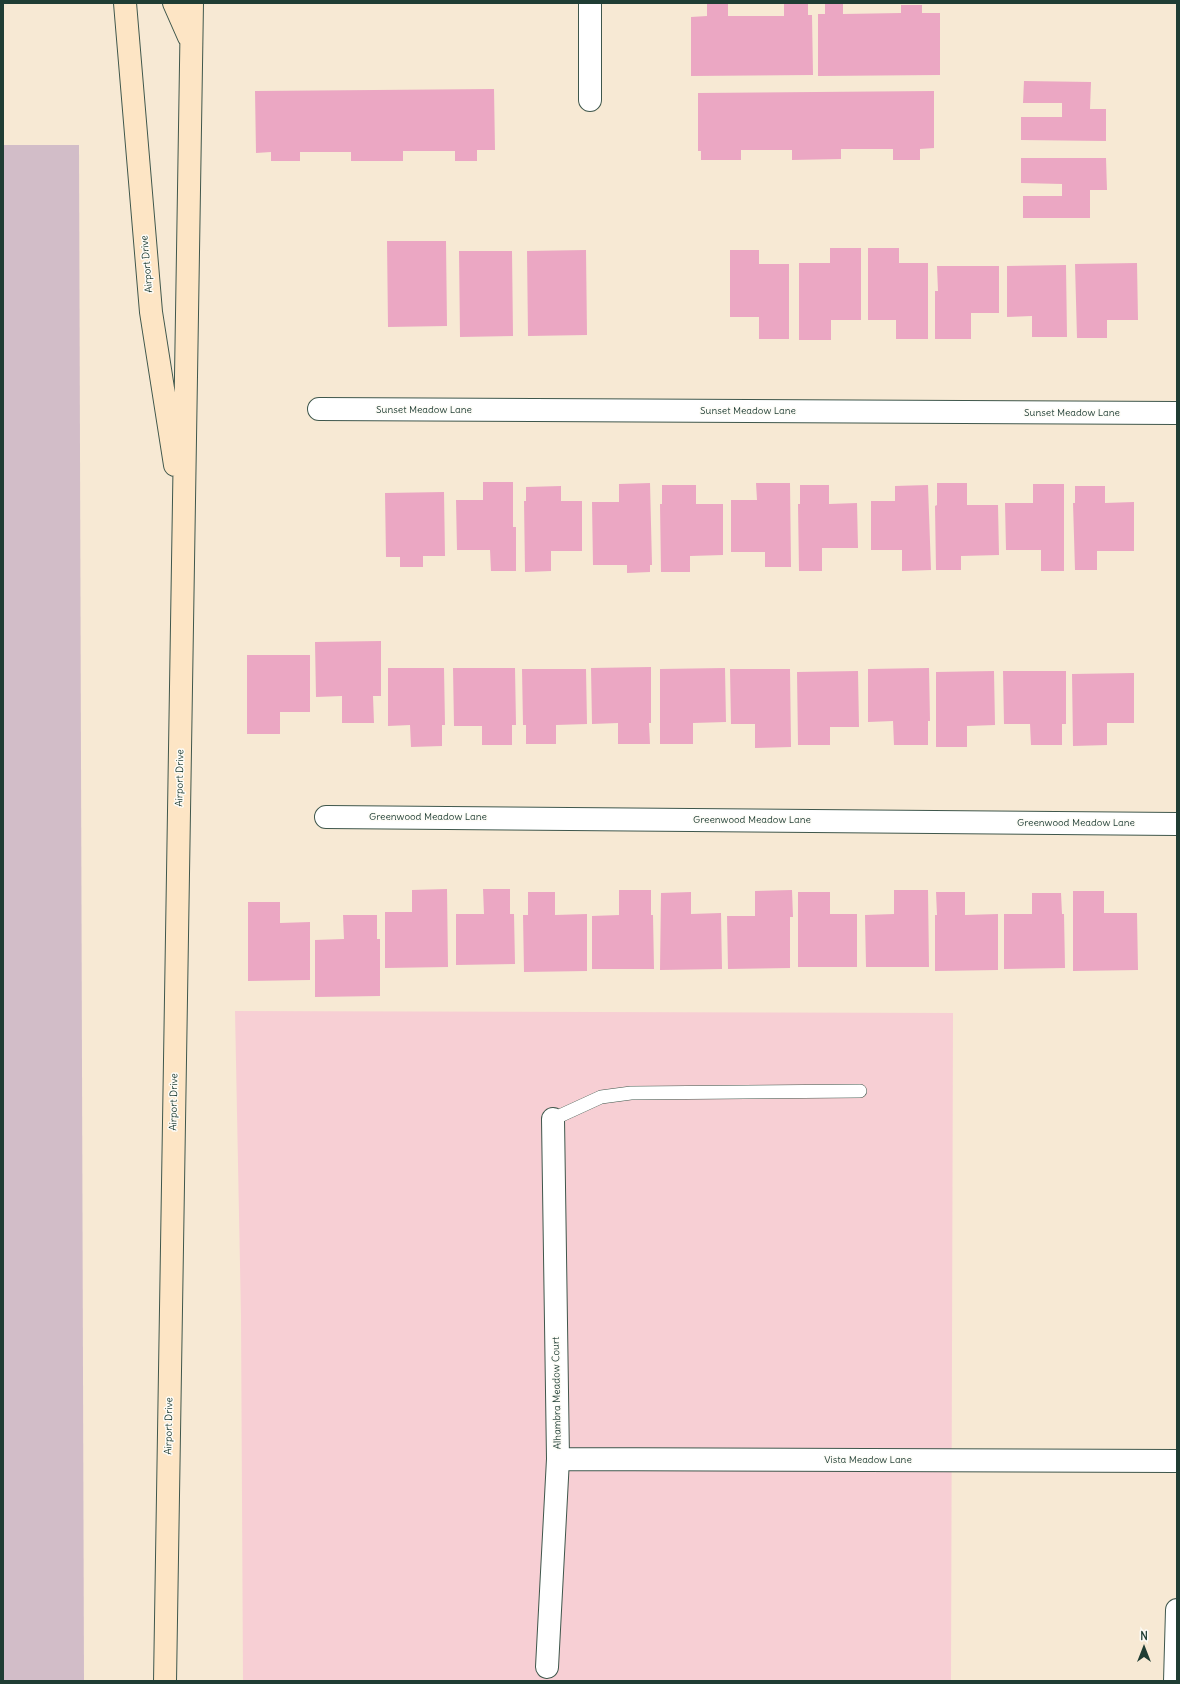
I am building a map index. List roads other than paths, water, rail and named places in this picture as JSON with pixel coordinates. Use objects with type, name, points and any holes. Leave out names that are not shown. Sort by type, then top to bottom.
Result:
[{"type":"main road","name":"Airport Drive","points":[[125,3],[151,312],[184,524]]},
{"type":"main road","points":[[174,3],[192,44]]},
{"type":"main road","name":"Airport Drive","points":[[164,1681],[192,3]]},
{"type":"street","points":[[590,3],[590,100]]},
{"type":"street","name":"Sunset Meadow Lane","points":[[319,410],[1177,413]]},
{"type":"street","name":"Greenwood Meadow Lane","points":[[326,817],[1177,824]]},
{"type":"street","name":"Alhambra Meadow Court","points":[[547,1667],[558,1459],[553,1119]]},
{"type":"street","name":"Vista Meadow Lane","points":[[558,1459],[1177,1461]]},
{"type":"street","points":[[1175,1681],[1177,1610]]},
{"type":"lane","points":[[553,1119],[601,1097],[631,1093],[860,1091]]}]
